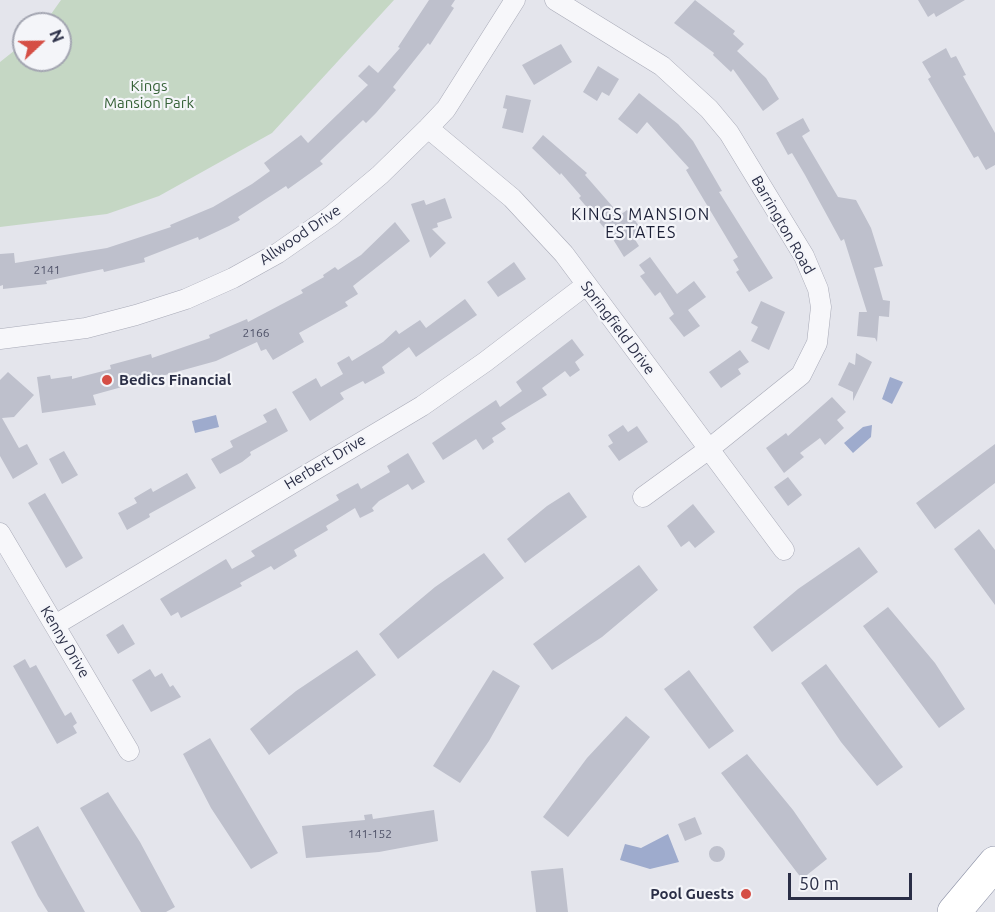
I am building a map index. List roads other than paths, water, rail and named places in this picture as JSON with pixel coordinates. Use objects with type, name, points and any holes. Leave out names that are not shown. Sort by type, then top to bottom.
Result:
[{"type":"highway","points":[[954,912],[995,863]]},
{"type":"street","name":"Allwood Drive","points":[[0,339],[86,328],[136,315],[186,298],[233,278],[278,253],[331,216],[380,175],[446,109],[515,0]]},
{"type":"street","name":"Barrington Road","points":[[555,0],[663,66],[709,109],[729,133],[813,272],[818,289],[821,316],[817,343],[801,375],[709,449],[643,497]]},
{"type":"street","name":"Springfield Drive","points":[[428,128],[532,218],[564,254],[784,550]]},
{"type":"street","name":"Herbert Drive","points":[[55,625],[422,406],[485,362],[586,285]]},
{"type":"street","name":"Kenny Drive","points":[[0,532],[129,751]]},
{"type":"water","points":[[890,377],[903,382],[892,404],[882,399]]},
{"type":"water","points":[[216,415],[219,427],[195,433],[192,421]]},
{"type":"water","points":[[872,425],[871,437],[853,453],[844,443],[863,427]]},
{"type":"water","points":[[668,834],[679,862],[650,869],[620,860],[625,844],[641,848]]},
{"type":"place","name":"Bedics Financial","points":[[107,380]]},
{"type":"place","name":"Pool Guests","points":[[746,894]]},
{"type":"district","name":"KINGS MANSION ESTATES","points":[[641,224]]},
{"type":"park label","name":"Kings Mansion Park","points":[[149,94]]}]
